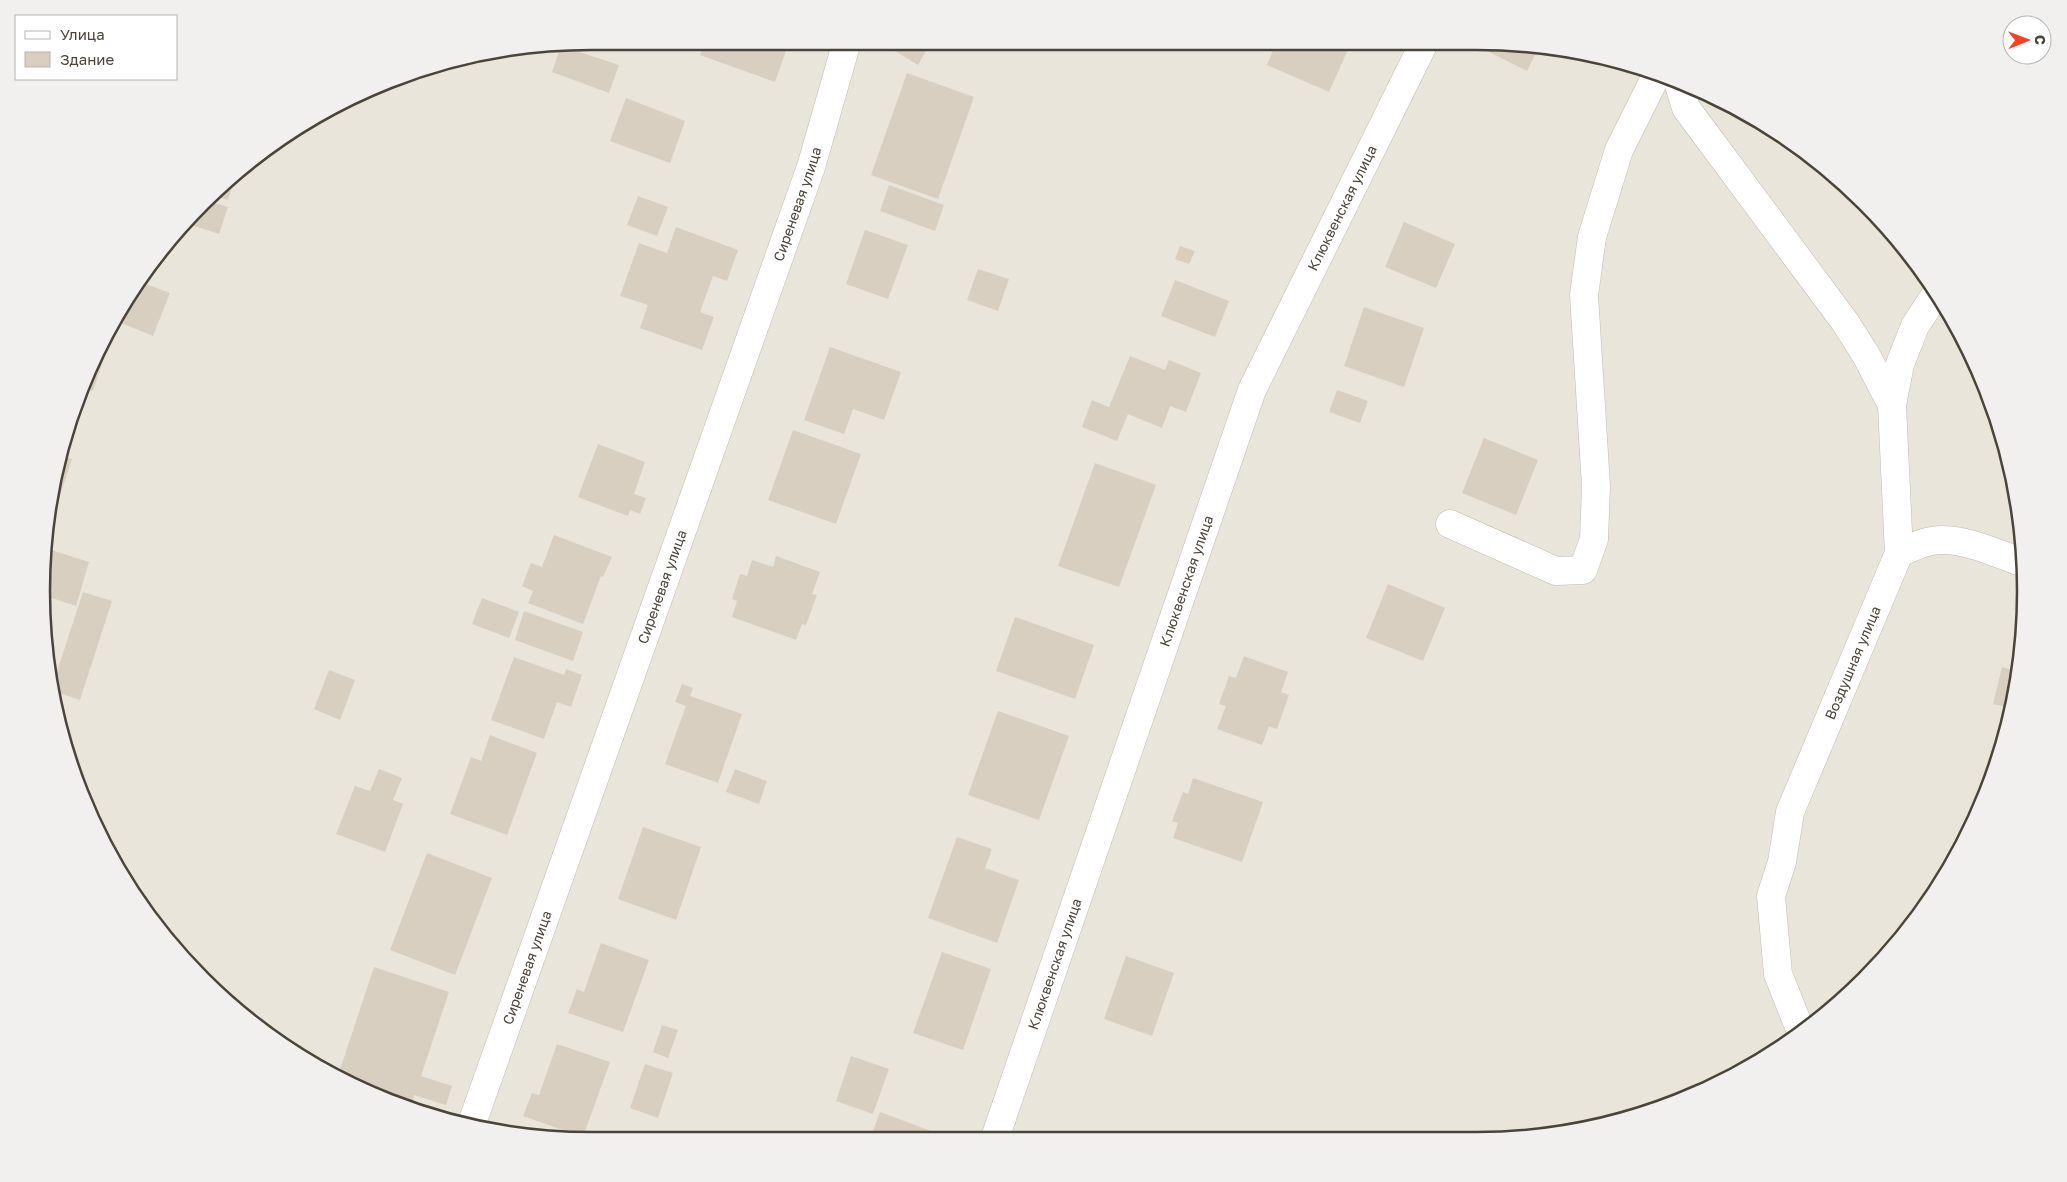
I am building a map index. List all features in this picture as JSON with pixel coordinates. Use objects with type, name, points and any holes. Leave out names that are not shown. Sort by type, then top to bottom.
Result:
[{"type":"street","name":"Сиреневая улица","points":[[473,1119],[811,167],[845,50]]},
{"type":"street","name":"Клюквенская улица","points":[[997,1132],[1252,390],[1421,50]]},
{"type":"street","points":[[1450,524],[1556,571],[1583,570],[1594,539],[1596,486],[1584,295],[1592,237],[1619,150],[1654,80]]},
{"type":"street","points":[[1681,90],[1686,108],[1845,322],[1866,355],[1892,405]]},
{"type":"street","name":"Воздушная улица","points":[[1798,1025],[1778,974],[1771,896],[1782,862],[1790,812],[1899,553],[1892,405],[1900,364],[1915,326],[1932,300]]},
{"type":"street","points":[[1899,553],[1928,542],[1944,540],[1959,542],[2016,560]]},
{"type":"shaded area","points":[[591,50],[1511,51],[1582,60],[1616,68],[1683,91],[1746,122],[1777,141],[1833,184],[1883,234],[1905,262],[1926,290],[1961,352],[1976,384],[1999,451],[2007,485],[2016,556],[2016,626],[2012,662],[2007,697],[1988,765],[1976,798],[1945,862],[1905,920],[1859,974],[1833,998],[1777,1041],[1746,1060],[1683,1091],[1616,1114],[1582,1122],[1547,1127],[1476,1132],[556,1131],[485,1122],[451,1114],[384,1091],[320,1060],[290,1041],[234,998],[184,948],[141,892],[122,862],[91,798],[68,731],[60,697],[51,626],[51,556],[60,485],[68,451],[91,384],[122,320],[162,262],[208,208],[234,184],[290,141],[320,122],[352,106],[384,91],[451,68],[485,60],[520,55]]},
{"type":"building","points":[[575,50],[619,65],[609,93],[552,72],[559,51]]},
{"type":"building","points":[[702,50],[786,50],[775,82],[700,55]]},
{"type":"building","points":[[896,50],[926,50],[918,65]]},
{"type":"building","points":[[1273,50],[1348,50],[1329,92],[1267,65]]},
{"type":"building","points":[[1486,50],[1536,54],[1527,71]]},
{"type":"building","points":[[907,73],[974,97],[938,199],[871,175]]},
{"type":"building","points":[[626,98],[685,121],[670,163],[610,141]]},
{"type":"building","points":[[233,185],[228,200],[219,197]]},
{"type":"building","points":[[889,185],[944,205],[935,231],[880,211]]},
{"type":"building","points":[[638,196],[668,207],[657,236],[627,225]]},
{"type":"building","points":[[214,203],[228,207],[219,234],[192,225]]},
{"type":"building","points":[[1404,222],[1455,244],[1436,288],[1385,267]]},
{"type":"building","points":[[676,227],[738,250],[727,281],[713,276],[700,312],[714,317],[702,350],[640,328],[648,305],[620,296],[639,243],[667,253]]},
{"type":"building","points":[[865,230],[908,245],[888,299],[846,284]]},
{"type":"building","points":[[1180,246],[1195,251],[1189,264],[1175,259]]},
{"type":"building","points":[[978,269],[1009,279],[998,311],[967,300]]},
{"type":"building","points":[[1175,280],[1229,301],[1215,337],[1161,316]]},
{"type":"building","points":[[146,284],[170,293],[153,336],[121,323]]},
{"type":"building","points":[[1364,307],[1424,328],[1404,387],[1344,366]]},
{"type":"building","points":[[830,347],[901,372],[884,420],[853,409],[844,434],[804,420]]},
{"type":"building","points":[[106,352],[93,391],[89,389]]},
{"type":"building","points":[[1130,356],[1165,370],[1169,360],[1201,373],[1186,412],[1170,406],[1162,428],[1128,414],[1117,441],[1082,427],[1092,400],[1109,407]]},
{"type":"building","points":[[1337,390],[1368,401],[1360,423],[1329,412]]},
{"type":"building","points":[[793,430],[861,454],[836,524],[768,500]]},
{"type":"building","points":[[1484,438],[1538,460],[1516,515],[1462,493]]},
{"type":"building","points":[[598,444],[645,462],[634,494],[646,498],[640,514],[630,510],[628,516],[578,497]]},
{"type":"building","points":[[67,457],[72,459],[57,504]]},
{"type":"building","points":[[1095,463],[1156,485],[1119,587],[1058,566]]},
{"type":"building","points":[[554,535],[612,557],[603,577],[601,576],[583,624],[528,603],[533,591],[522,586],[531,563],[542,567]]},
{"type":"building","points":[[52,550],[89,562],[76,606],[50,597]]},
{"type":"building","points":[[776,556],[820,572],[812,594],[817,595],[806,625],[802,624],[796,640],[732,617],[737,601],[732,599],[740,574],[747,576],[752,560],[773,567]]},
{"type":"building","points":[[1388,584],[1445,608],[1423,661],[1366,638]]},
{"type":"building","points":[[83,592],[112,601],[80,700],[59,693],[57,673]]},
{"type":"building","points":[[482,598],[519,612],[509,638],[472,624]]},
{"type":"building","points":[[524,611],[583,632],[573,661],[515,640]]},
{"type":"building","points":[[1015,617],[1094,645],[1075,699],[996,671]]},
{"type":"building","points":[[1244,656],[1288,672],[1281,692],[1289,695],[1277,729],[1269,726],[1262,745],[1217,729],[1226,706],[1219,704],[1229,676],[1236,678]]},
{"type":"building","points":[[514,657],[564,675],[566,669],[582,675],[571,707],[557,702],[544,739],[491,720]]},
{"type":"building","points":[[2002,667],[2011,669],[2005,707],[1993,704]]},
{"type":"building","points":[[329,670],[355,680],[340,720],[314,709]]},
{"type":"building","points":[[682,684],[693,688],[690,696],[742,714],[718,783],[665,764],[686,706],[675,702]]},
{"type":"building","points":[[998,711],[1069,736],[1039,820],[968,795]]},
{"type":"building","points":[[490,735],[537,753],[507,835],[450,814],[471,757],[481,761]]},
{"type":"building","points":[[379,769],[402,778],[393,800],[403,804],[385,852],[336,834],[355,786],[370,791]]},
{"type":"building","points":[[735,769],[767,781],[759,804],[726,792]]},
{"type":"building","points":[[1193,778],[1263,802],[1242,862],[1173,838],[1178,823],[1172,821],[1183,792],[1188,794]]},
{"type":"building","points":[[643,827],[701,847],[676,920],[618,899]]},
{"type":"building","points":[[957,837],[992,849],[985,868],[1019,880],[997,943],[928,918]]},
{"type":"building","points":[[427,853],[492,878],[455,975],[390,950]]},
{"type":"building","points":[[601,943],[649,960],[623,1032],[568,1013],[577,989],[584,992]]},
{"type":"building","points":[[942,952],[991,969],[963,1050],[913,1033]]},
{"type":"building","points":[[1126,956],[1174,973],[1152,1036],[1104,1019]]},
{"type":"building","points":[[374,967],[449,992],[421,1076],[452,1086],[446,1105],[414,1095],[413,1101],[384,1091],[340,1070]]},
{"type":"building","points":[[662,1025],[678,1030],[668,1058],[653,1052]]},
{"type":"building","points":[[557,1044],[610,1062],[585,1132],[567,1131],[523,1116],[532,1093],[539,1095]]},
{"type":"building","points":[[851,1056],[889,1069],[873,1114],[836,1101]]},
{"type":"building","points":[[645,1064],[673,1073],[658,1118],[630,1108]]},
{"type":"building","points":[[880,1112],[931,1131],[931,1132],[872,1132]]}]
